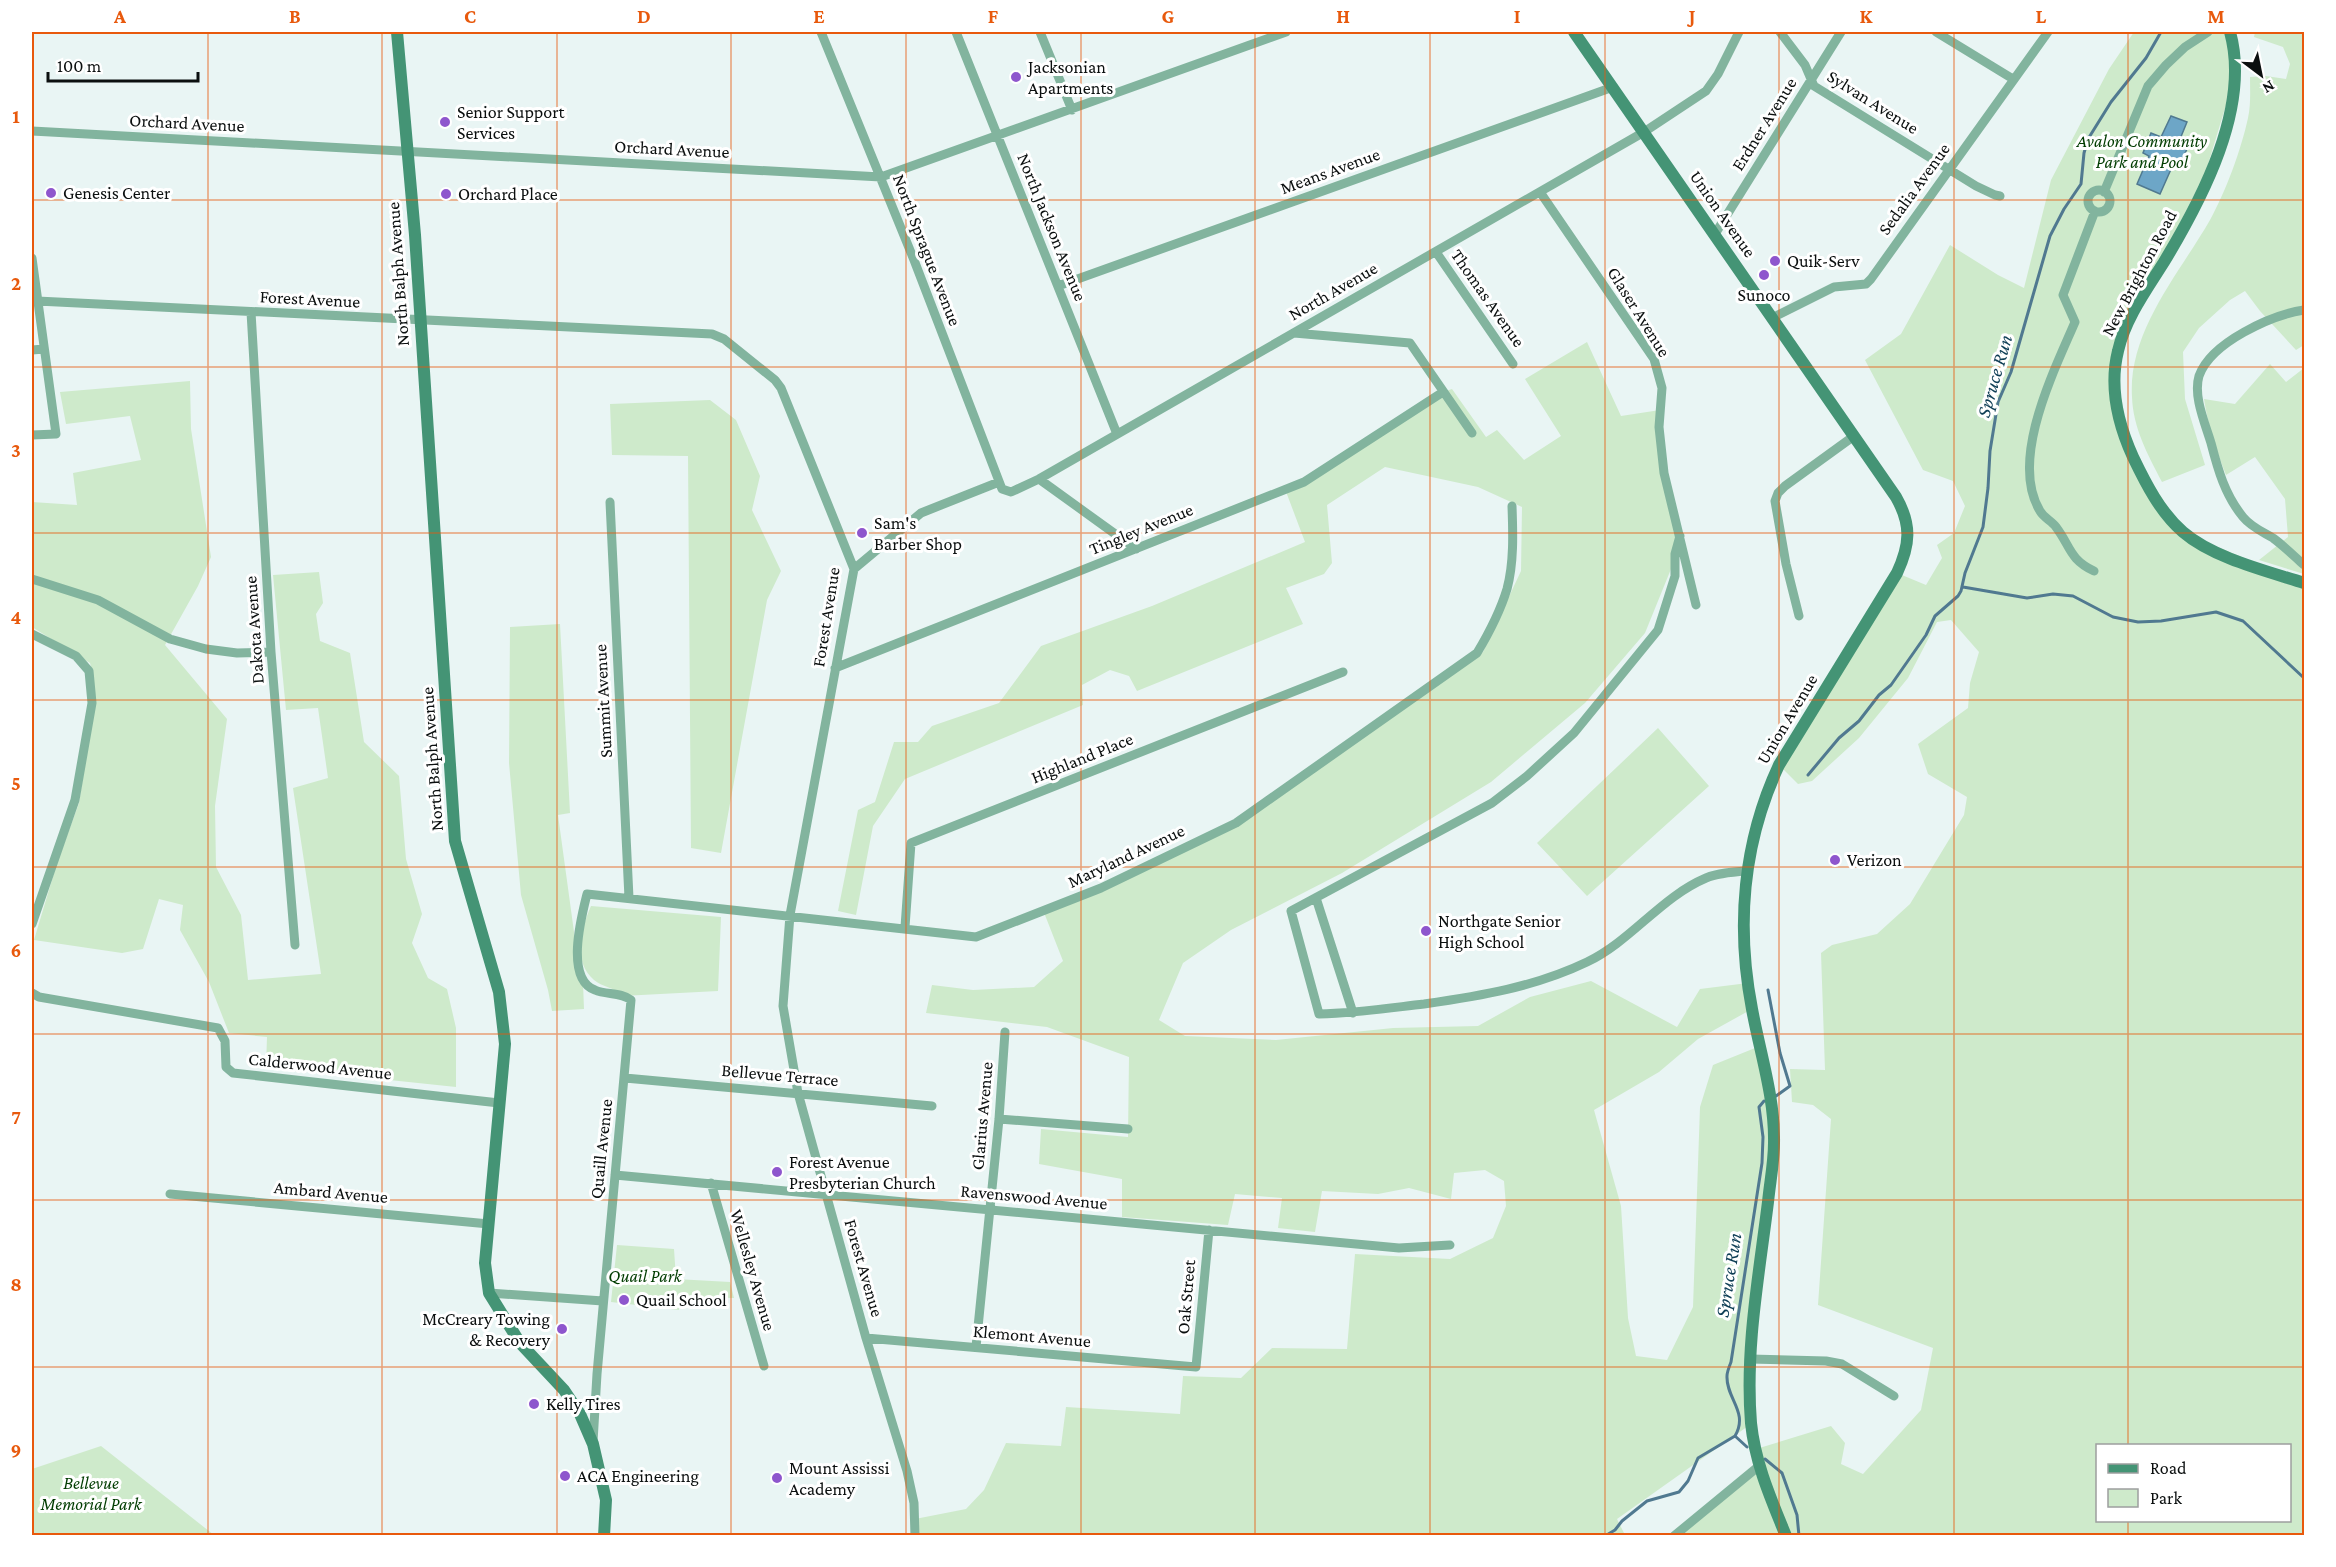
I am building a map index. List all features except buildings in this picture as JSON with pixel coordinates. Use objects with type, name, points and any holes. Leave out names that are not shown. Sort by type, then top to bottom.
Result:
[{"type":"street","name":"North Balph Avenue","points":[[397,32],[415,235],[455,841],[499,992],[505,1044],[485,1263],[489,1293],[520,1343],[564,1390],[580,1414],[593,1444],[606,1500],[604,1536]]},
{"type":"street","name":"North Sprague Avenue","points":[[821,32],[881,177],[999,482]]},
{"type":"street","name":"North Jackson Avenue","points":[[956,32],[1117,434]]},
{"type":"street","points":[[1040,32],[1072,110]]},
{"type":"street","name":"Orchard Avenue","points":[[32,131],[881,177],[1286,32]]},
{"type":"street","name":"Union Avenue","points":[[1574,32],[1854,436],[1903,509],[1907,526],[1906,552],[1897,573],[1779,765],[1767,790],[1757,822],[1747,871],[1743,914],[1748,983],[1771,1098],[1774,1143],[1750,1359],[1751,1424],[1759,1466],[1786,1536]]},
{"type":"street","name":"North Avenue","points":[[999,482],[1003,490],[1011,492],[1039,479],[1644,132],[1706,91],[1718,74],[1739,32]]},
{"type":"street","name":"Sylvan Avenue","points":[[1780,32],[1805,65],[1814,86],[1976,186],[2000,196]]},
{"type":"street","name":"Erdner Avenue","points":[[1715,234],[1841,32]]},
{"type":"street","points":[[1936,32],[2013,79]]},
{"type":"street","name":"Sedalia Avenue","points":[[1772,318],[1834,287],[1866,284],[2048,32]]},
{"type":"street","points":[[2104,192],[2148,86],[2185,47],[2208,32]]},
{"type":"street","name":"New Brighton Road","points":[[2230,32],[2234,49],[2234,77],[2223,138],[2200,197],[2123,336],[2118,350],[2115,394],[2128,446],[2165,513],[2184,533],[2212,550],[2304,584]]},
{"type":"street","name":"Means Avenue","points":[[1058,286],[1613,87]]},
{"type":"street","name":"Glaser Avenue","points":[[1540,192],[1654,359],[1662,388],[1659,427],[1664,473],[1696,605]]},
{"type":"street","points":[[2094,192],[2104,192],[2109,197],[2110,204],[2106,210],[2095,212],[2089,204],[2090,197],[2094,192]]},
{"type":"street","points":[[2094,571],[2081,565],[2074,558],[2056,527],[2040,511],[2033,495],[2030,474],[2032,440],[2040,407],[2074,322],[2063,295],[2095,212]]},
{"type":"street","name":"Thomas Avenue","points":[[1436,252],[1513,364]]},
{"type":"street","points":[[32,258],[32,272],[56,435],[32,435]]},
{"type":"street","name":"Forest Avenue","points":[[37,301],[712,334],[724,339],[775,380],[781,388],[854,569],[790,915],[783,1006],[798,1093],[866,1338],[907,1472],[914,1503],[915,1536]]},
{"type":"street","points":[[2304,310],[2271,319],[2247,330],[2222,347],[2206,363],[2199,376],[2198,392],[2220,476],[2229,497],[2244,519],[2257,530],[2274,539],[2304,565]]},
{"type":"street","name":"Dakota Avenue","points":[[251,312],[272,652],[295,945]]},
{"type":"street","points":[[1294,333],[1410,343],[1472,434]]},
{"type":"street","points":[[32,350],[44,349]]},
{"type":"street","name":"Tingley Avenue","points":[[835,668],[1304,482],[1443,392]]},
{"type":"street","points":[[1799,616],[1785,564],[1775,501],[1785,486],[1854,436]]},
{"type":"street","points":[[1039,479],[1136,549]]},
{"type":"street","points":[[854,569],[921,513],[999,482]]},
{"type":"street","name":"Summit Avenue","points":[[610,502],[629,898]]},
{"type":"street","name":"Maryland Avenue","points":[[587,894],[905,927],[975,937],[1101,888],[1236,823],[1478,653],[1507,589],[1513,535],[1512,506]]},
{"type":"street","points":[[1680,536],[1675,554],[1675,576],[1658,630],[1574,733],[1527,776],[1492,803],[1291,911],[1319,1014],[1353,1013],[1484,995],[1541,981],[1589,962],[1622,941],[1689,887],[1708,877],[1747,871]]},
{"type":"street","points":[[32,579],[98,600],[170,639],[206,649],[237,653],[272,652]]},
{"type":"street","points":[[32,634],[76,656],[89,671],[92,704],[75,800],[32,924]]},
{"type":"street","name":"Highland Place","points":[[905,927],[911,843],[1343,672]]},
{"type":"street","name":"Quaill Avenue","points":[[587,894],[579,924],[578,961],[584,985],[596,991],[631,1000],[603,1301],[593,1444]]},
{"type":"street","points":[[1316,898],[1353,1013]]},
{"type":"street","name":"Calderwood Avenue","points":[[32,993],[39,997],[218,1028],[225,1041],[226,1067],[232,1073],[499,1103]]},
{"type":"street","name":"Glarius Avenue","points":[[976,1347],[999,1119],[1005,1032]]},
{"type":"street","name":"Bellevue Terrace","points":[[625,1078],[932,1106]]},
{"type":"street","points":[[999,1119],[1128,1129]]},
{"type":"street","name":"Ravenswood Avenue","points":[[615,1175],[1399,1248],[1450,1245]]},
{"type":"street","name":"Wellesley Avenue","points":[[711,1183],[764,1366]]},
{"type":"street","name":"Ambard Avenue","points":[[170,1194],[489,1224]]},
{"type":"street","name":"Oak Street","points":[[1196,1367],[1209,1230]]},
{"type":"street","points":[[489,1293],[603,1301]]},
{"type":"street","name":"Klemont Avenue","points":[[866,1338],[1196,1367]]},
{"type":"street","points":[[1750,1359],[1826,1361],[1842,1364],[1894,1396]]},
{"type":"street","points":[[1674,1536],[1759,1466]]},
{"type":"green space","name":"Avalon Community Park and Pool","points":[[2134,32],[2223,32],[2228,41],[2231,75],[2226,105],[2206,171],[2145,293],[2116,366],[2129,446],[2184,533],[2304,583],[2304,1535],[1674,1536],[1759,1466],[1756,1449],[1831,1426],[1845,1443],[1841,1464],[1863,1474],[1921,1410],[1933,1348],[1818,1305],[1831,1119],[1813,1105],[1792,1102],[1790,1069],[1825,1070],[1821,953],[1832,945],[1877,934],[1910,904],[1964,815],[1967,797],[1928,774],[1918,744],[1968,708],[1970,683],[1979,652],[1951,620],[1937,622],[1908,678],[1859,738],[1812,781],[1798,784],[1779,765],[1897,573],[1926,585],[1942,558],[1937,545],[1954,533],[1965,506],[1953,481],[1923,470],[1865,360],[1901,334],[1950,245],[1998,275],[2024,288],[2051,180],[2109,69]]},
{"type":"green space","points":[[2255,32],[2304,32],[2304,307],[2302,308],[2304,345],[2296,350],[2245,291],[2230,300],[2199,328],[2183,352],[2185,399],[2205,465],[2162,482],[2142,441],[2135,420],[2132,397],[2133,373],[2138,349],[2147,326],[2171,282],[2210,220],[2227,183],[2248,118],[2250,77],[2266,76],[2286,79],[2290,64],[2283,47],[2254,37]]},
{"type":"green space","points":[[1587,342],[1621,416],[1660,410],[1659,427],[1680,536],[1671,569],[1645,633],[1585,703],[1491,782],[1342,873],[1231,930],[1183,963],[1159,1020],[1185,1036],[1276,1040],[1393,1028],[1478,1026],[1530,997],[1591,981],[1677,1027],[1700,989],[1748,983],[1752,1009],[1698,1039],[1659,1072],[1594,1110],[1621,1206],[1628,1318],[1636,1356],[1667,1360],[1693,1307],[1700,1107],[1713,1065],[1760,1046],[1774,1143],[1750,1359],[1751,1424],[1617,1519],[1625,1535],[915,1535],[915,1519],[966,1509],[984,1490],[1006,1443],[1061,1446],[1066,1407],[1180,1414],[1183,1376],[1241,1378],[1272,1348],[1347,1349],[1355,1254],[1450,1259],[1493,1238],[1506,1206],[1504,1181],[1485,1170],[1454,1173],[1451,1199],[1409,1188],[1378,1194],[1322,1191],[1315,1232],[1278,1228],[1282,1198],[1235,1194],[1228,1225],[1122,1217],[1122,1179],[1039,1164],[1041,1129],[1128,1137],[1129,1057],[1047,1027],[926,1013],[932,985],[973,990],[1034,987],[1063,961],[1043,910],[1236,823],[1445,676],[1483,652],[1521,571],[1522,507],[1478,487],[1385,467],[1327,505],[1332,563],[1324,574],[1286,588],[1303,624],[1137,691],[1129,676],[1110,670],[1082,685],[1083,705],[905,779],[873,826],[856,915],[838,911],[858,810],[875,802],[894,742],[918,742],[932,726],[999,703],[1041,646],[1152,606],[1305,542],[1285,489],[1443,392],[1452,389],[1486,437],[1497,430],[1524,460],[1561,436],[1525,379]]},
{"type":"green space","points":[[2270,364],[2286,382],[2304,368],[2304,574],[2259,560],[2288,537],[2285,499],[2255,457],[2226,475],[2213,437],[2204,399],[2235,404]]},
{"type":"green space","points":[[190,381],[191,429],[211,557],[198,586],[165,645],[227,719],[215,806],[216,867],[241,915],[248,980],[321,974],[293,788],[328,778],[318,708],[286,710],[273,575],[319,572],[323,603],[316,614],[320,641],[350,653],[364,742],[399,776],[406,859],[422,914],[412,943],[428,978],[447,989],[456,1028],[456,1087],[266,1067],[267,1037],[229,1033],[209,982],[180,930],[183,905],[159,899],[143,949],[122,953],[34,940],[57,863],[79,803],[94,706],[93,674],[90,663],[32,627],[32,502],[77,505],[73,473],[141,460],[130,416],[66,424],[60,392]]},
{"type":"green space","points":[[710,400],[736,420],[760,476],[752,510],[781,571],[767,600],[721,853],[691,848],[688,456],[612,455],[610,404]]},
{"type":"green space","points":[[560,624],[570,813],[558,815],[574,932],[574,963],[583,983],[584,1009],[552,1011],[521,895],[509,763],[510,627]]},
{"type":"green space","points":[[1658,728],[1709,786],[1587,896],[1537,843]]},
{"type":"green space","points":[[591,906],[721,917],[718,991],[622,996],[594,980],[583,964],[580,945]]},
{"type":"green space","name":"Quail Park","points":[[617,1245],[674,1249],[676,1279],[730,1282],[734,1298],[681,1297],[679,1310],[611,1302]]},
{"type":"green space","name":"Bellevue Memorial Park","points":[[101,1446],[214,1535],[32,1535],[32,1469]]},
{"type":"water","points":[[2171,116],[2187,122],[2178,144],[2187,149],[2178,168],[2172,167],[2160,194],[2137,184],[2149,156],[2143,153],[2151,133],[2161,137]]},
{"type":"waterway","name":"Spruce Run","points":[[1808,775],[1839,738],[1859,721],[1879,695],[1891,685],[1926,635],[1935,616],[1961,591],[1965,573],[1983,527],[1990,451],[1998,402],[2011,372],[2050,236],[2064,209],[2081,184],[2084,153],[2088,139],[2111,102],[2146,58],[2161,32]]},
{"type":"waterway","points":[[1963,587],[2027,598],[2053,594],[2073,596],[2113,617],[2138,622],[2161,621],[2216,612],[2243,621],[2304,678]]},
{"type":"waterway","name":"Spruce Run","points":[[1768,990],[1780,1053],[1790,1086],[1776,1096]]},
{"type":"waterway","name":"Spruce Run","points":[[1747,1447],[1735,1436],[1740,1420],[1727,1376],[1762,1163],[1763,1137],[1759,1107],[1764,1101]]},
{"type":"waterway","points":[[1605,1536],[1647,1501],[1679,1492],[1688,1481],[1698,1458],[1735,1436]]},
{"type":"waterway","name":"Spruce Run","points":[[1765,1459],[1782,1473],[1797,1515],[1799,1536]]},
{"type":"place","name":"Jacksonian Apartments","points":[[1016,77]]},
{"type":"place","name":"Senior Support Services","points":[[445,122]]},
{"type":"place","name":"Genesis Center","points":[[51,193]]},
{"type":"place","name":"Orchard Place","points":[[446,194]]},
{"type":"place","name":"Quik-Serv","points":[[1775,261]]},
{"type":"place","name":"Sunoco","points":[[1764,275]]},
{"type":"place","name":"Sam's Barber Shop","points":[[862,533]]},
{"type":"place","name":"Verizon","points":[[1835,860]]},
{"type":"place","name":"Northgate Senior High School","points":[[1426,931]]},
{"type":"place","name":"Forest Avenue Presbyterian Church","points":[[777,1172]]},
{"type":"place","name":"Quail School","points":[[624,1300]]},
{"type":"place","name":"McCreary Towing & Recovery","points":[[562,1329]]},
{"type":"place","name":"Kelly Tires","points":[[534,1404]]},
{"type":"place","name":"ACA Engineering","points":[[565,1476]]},
{"type":"place","name":"Mount Assissi Academy","points":[[777,1478]]}]
